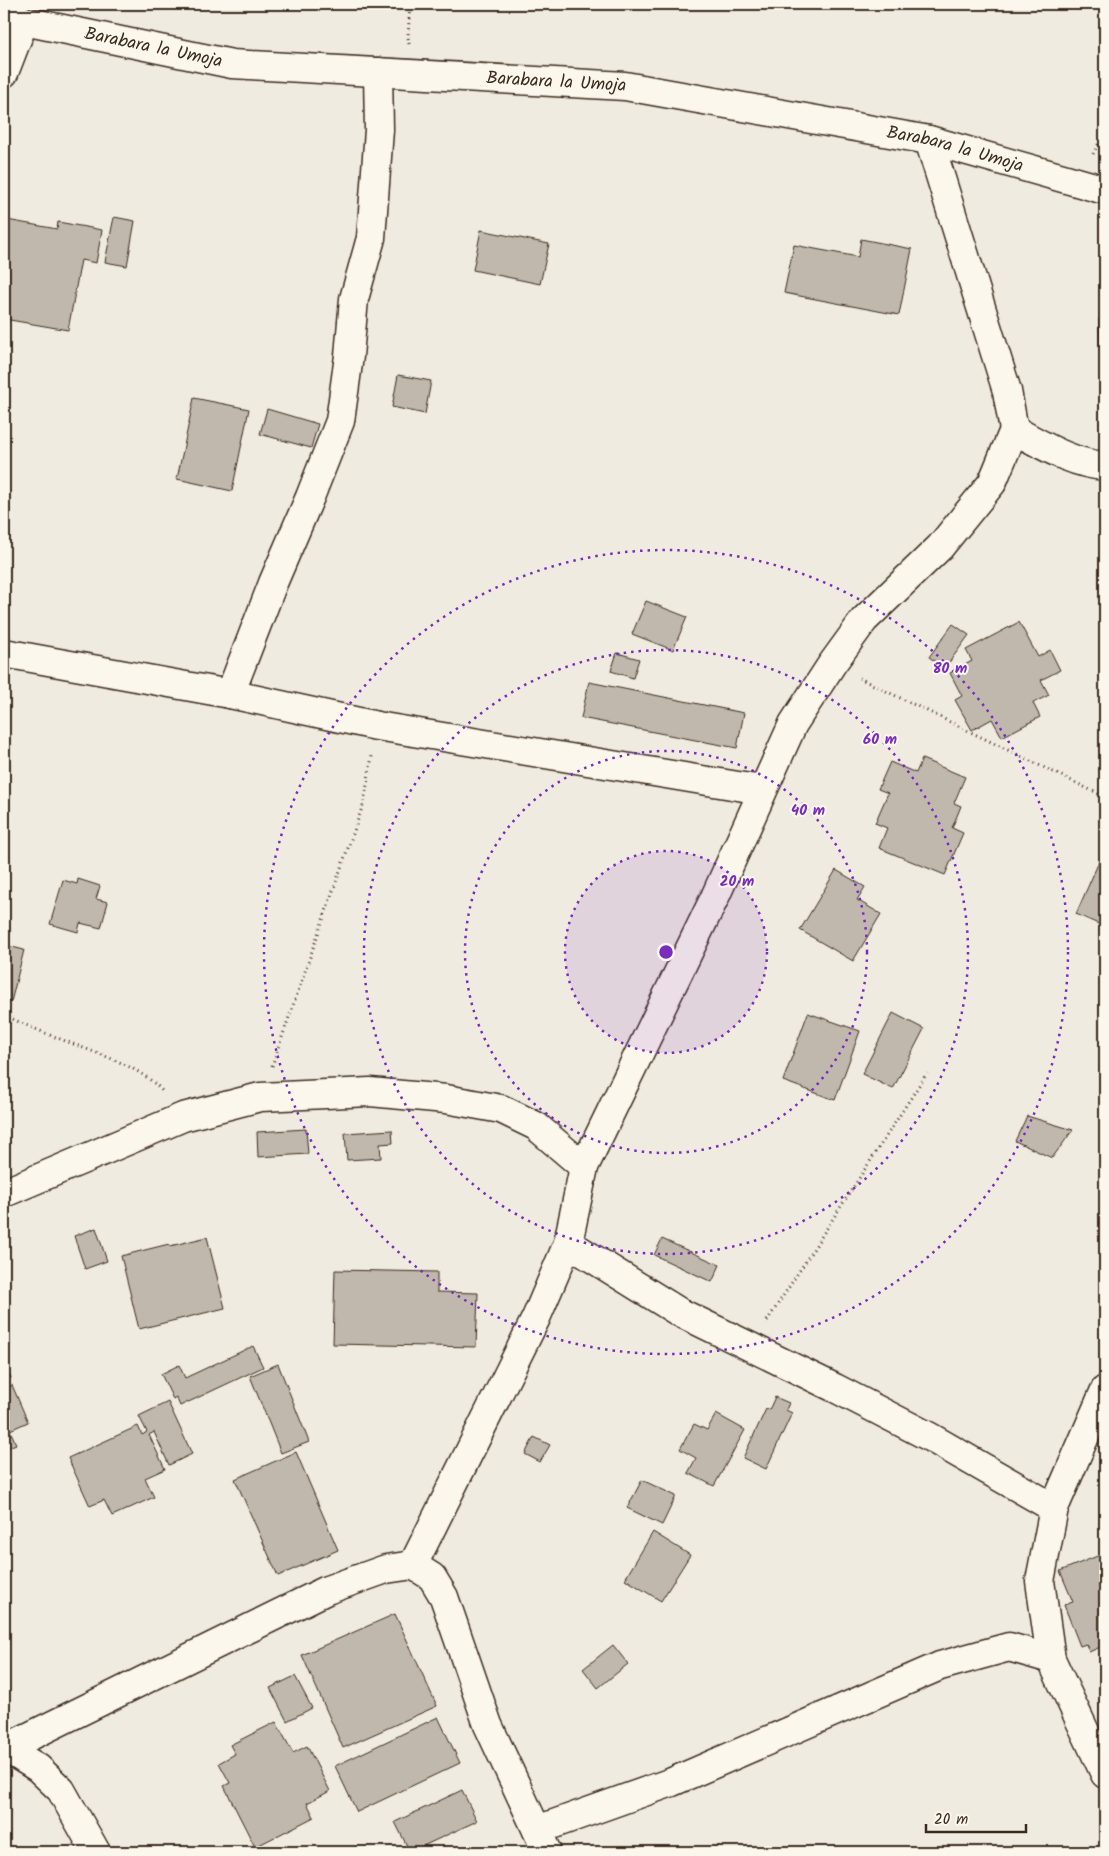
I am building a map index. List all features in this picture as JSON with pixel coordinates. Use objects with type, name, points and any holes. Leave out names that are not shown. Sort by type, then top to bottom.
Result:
[{"type":"street","name":"Barabara la Umoja","points":[[14,15],[232,64],[625,86],[929,140],[1105,190]]},
{"type":"street","points":[[4,73],[14,15]]},
{"type":"street","points":[[230,694],[273,583],[340,421],[354,300],[372,238],[379,130],[378,72]]},
{"type":"street","points":[[413,1565],[536,1318],[568,1243],[584,1167],[715,898],[793,724],[832,664],[864,620],[940,547],[992,483],[1014,430],[1007,391],[929,140]]},
{"type":"street","points":[[1014,430],[1061,454],[1092,465],[1105,466]]},
{"type":"street","points":[[4,653],[230,694],[377,726],[762,790]]},
{"type":"street","points":[[4,1193],[183,1117],[260,1097],[370,1092],[446,1099],[501,1109],[536,1126],[584,1167]]},
{"type":"street","points":[[568,1243],[679,1312],[928,1436],[1054,1508]]},
{"type":"street","points":[[1105,1390],[1054,1508],[1040,1581],[1051,1659],[1105,1774]]},
{"type":"street","points":[[5,1749],[327,1590],[386,1570],[413,1565],[432,1577],[444,1597],[488,1725],[542,1841],[672,1782],[940,1666],[1009,1647],[1051,1659]]},
{"type":"street","points":[[5,1749],[38,1768],[61,1790],[96,1852]]},
{"type":"path","points":[[410,4],[408,37],[414,74]]},
{"type":"path","points":[[832,664],[1105,797]]},
{"type":"path","points":[[260,1097],[301,986],[364,802],[377,726]]},
{"type":"path","points":[[4,1015],[118,1060],[156,1084],[183,1117]]},
{"type":"path","points":[[750,1347],[927,1073]]},
{"type":"building","points":[[114,217],[135,221],[127,266],[105,262]]},
{"type":"building","points":[[7,220],[57,229],[58,222],[102,230],[96,263],[81,260],[68,330],[4,319],[4,239]]},
{"type":"building","points":[[481,230],[549,244],[540,284],[473,270]]},
{"type":"building","points":[[861,239],[912,249],[899,315],[784,293],[794,245],[858,257]]},
{"type":"building","points":[[1105,318],[1105,347],[1100,347],[1099,319]]},
{"type":"building","points":[[398,375],[431,381],[425,414],[392,407]]},
{"type":"building","points":[[194,398],[249,409],[232,491],[177,479]]},
{"type":"building","points":[[267,409],[318,424],[311,448],[260,434]]},
{"type":"building","points":[[646,601],[687,617],[673,650],[632,634]]},
{"type":"building","points":[[1019,622],[1038,657],[1050,650],[1060,670],[1041,680],[1049,695],[1033,703],[1040,717],[1002,737],[992,719],[972,730],[955,700],[962,696],[950,673],[972,661],[966,650]]},
{"type":"building","points":[[953,624],[969,635],[945,668],[929,657]]},
{"type":"building","points":[[617,653],[639,659],[633,678],[611,671]]},
{"type":"building","points":[[589,682],[744,713],[737,748],[581,718]]},
{"type":"building","points":[[922,759],[965,777],[954,803],[961,806],[952,828],[963,833],[945,875],[879,848],[887,828],[875,823],[888,793],[878,789],[890,762],[916,773]]},
{"type":"building","points":[[1105,848],[1105,927],[1076,914]]},
{"type":"building","points":[[836,870],[865,887],[857,900],[881,914],[853,961],[800,930]]},
{"type":"building","points":[[78,879],[100,886],[96,899],[108,902],[101,928],[80,923],[78,932],[50,924],[63,880],[77,884]]},
{"type":"building","points":[[4,945],[24,950],[11,1002],[4,1000]]},
{"type":"building","points":[[808,1013],[860,1031],[835,1100],[783,1081]]},
{"type":"building","points":[[893,1013],[924,1029],[893,1089],[862,1074]]},
{"type":"building","points":[[1027,1116],[1073,1130],[1052,1158],[1015,1141]]},
{"type":"building","points":[[306,1129],[308,1154],[258,1157],[257,1132]]},
{"type":"building","points":[[392,1130],[393,1143],[380,1144],[381,1158],[347,1160],[345,1133]]},
{"type":"building","points":[[96,1228],[107,1261],[85,1269],[74,1236]]},
{"type":"building","points":[[207,1237],[225,1308],[139,1329],[121,1256]]},
{"type":"building","points":[[662,1239],[720,1265],[712,1282],[654,1255]]},
{"type":"building","points":[[335,1270],[437,1272],[437,1292],[478,1293],[476,1347],[333,1344]]},
{"type":"building","points":[[253,1346],[263,1367],[180,1406],[176,1397],[173,1399],[161,1374],[179,1365],[185,1378]]},
{"type":"building","points":[[4,1362],[11,1378],[4,1381]]},
{"type":"building","points":[[278,1364],[309,1442],[281,1453],[250,1376]]},
{"type":"building","points":[[12,1385],[28,1422],[10,1430],[16,1444],[4,1449],[4,1389]]},
{"type":"building","points":[[775,1397],[789,1403],[786,1410],[792,1413],[766,1469],[743,1458],[766,1409],[769,1410]]},
{"type":"building","points":[[168,1402],[192,1454],[169,1465],[154,1432],[149,1435],[165,1469],[145,1478],[154,1497],[112,1516],[104,1500],[90,1506],[68,1458],[138,1426],[142,1435],[147,1432],[139,1416]]},
{"type":"building","points":[[716,1414],[745,1430],[714,1486],[688,1473],[696,1458],[680,1449],[694,1424],[707,1430]]},
{"type":"building","points":[[534,1437],[550,1445],[540,1462],[525,1454]]},
{"type":"building","points":[[296,1452],[338,1550],[278,1576],[235,1479]]},
{"type":"building","points":[[642,1480],[676,1496],[662,1525],[627,1508]]},
{"type":"building","points":[[653,1532],[690,1555],[661,1601],[625,1579]]},
{"type":"building","points":[[1105,1553],[1105,1645],[1089,1652],[1086,1644],[1080,1646],[1064,1605],[1073,1602],[1060,1571]]},
{"type":"building","points":[[395,1614],[437,1706],[343,1748],[302,1655]]},
{"type":"building","points":[[613,1645],[628,1664],[598,1688],[583,1669]]},
{"type":"building","points":[[295,1676],[312,1708],[287,1721],[270,1688]]},
{"type":"building","points":[[438,1717],[460,1763],[357,1812],[335,1766]]},
{"type":"building","points":[[276,1722],[293,1753],[307,1746],[330,1791],[307,1803],[314,1817],[255,1847],[224,1786],[230,1783],[219,1763],[235,1754],[230,1745]]},
{"type":"building","points":[[462,1790],[477,1821],[410,1852],[395,1822]]}]
